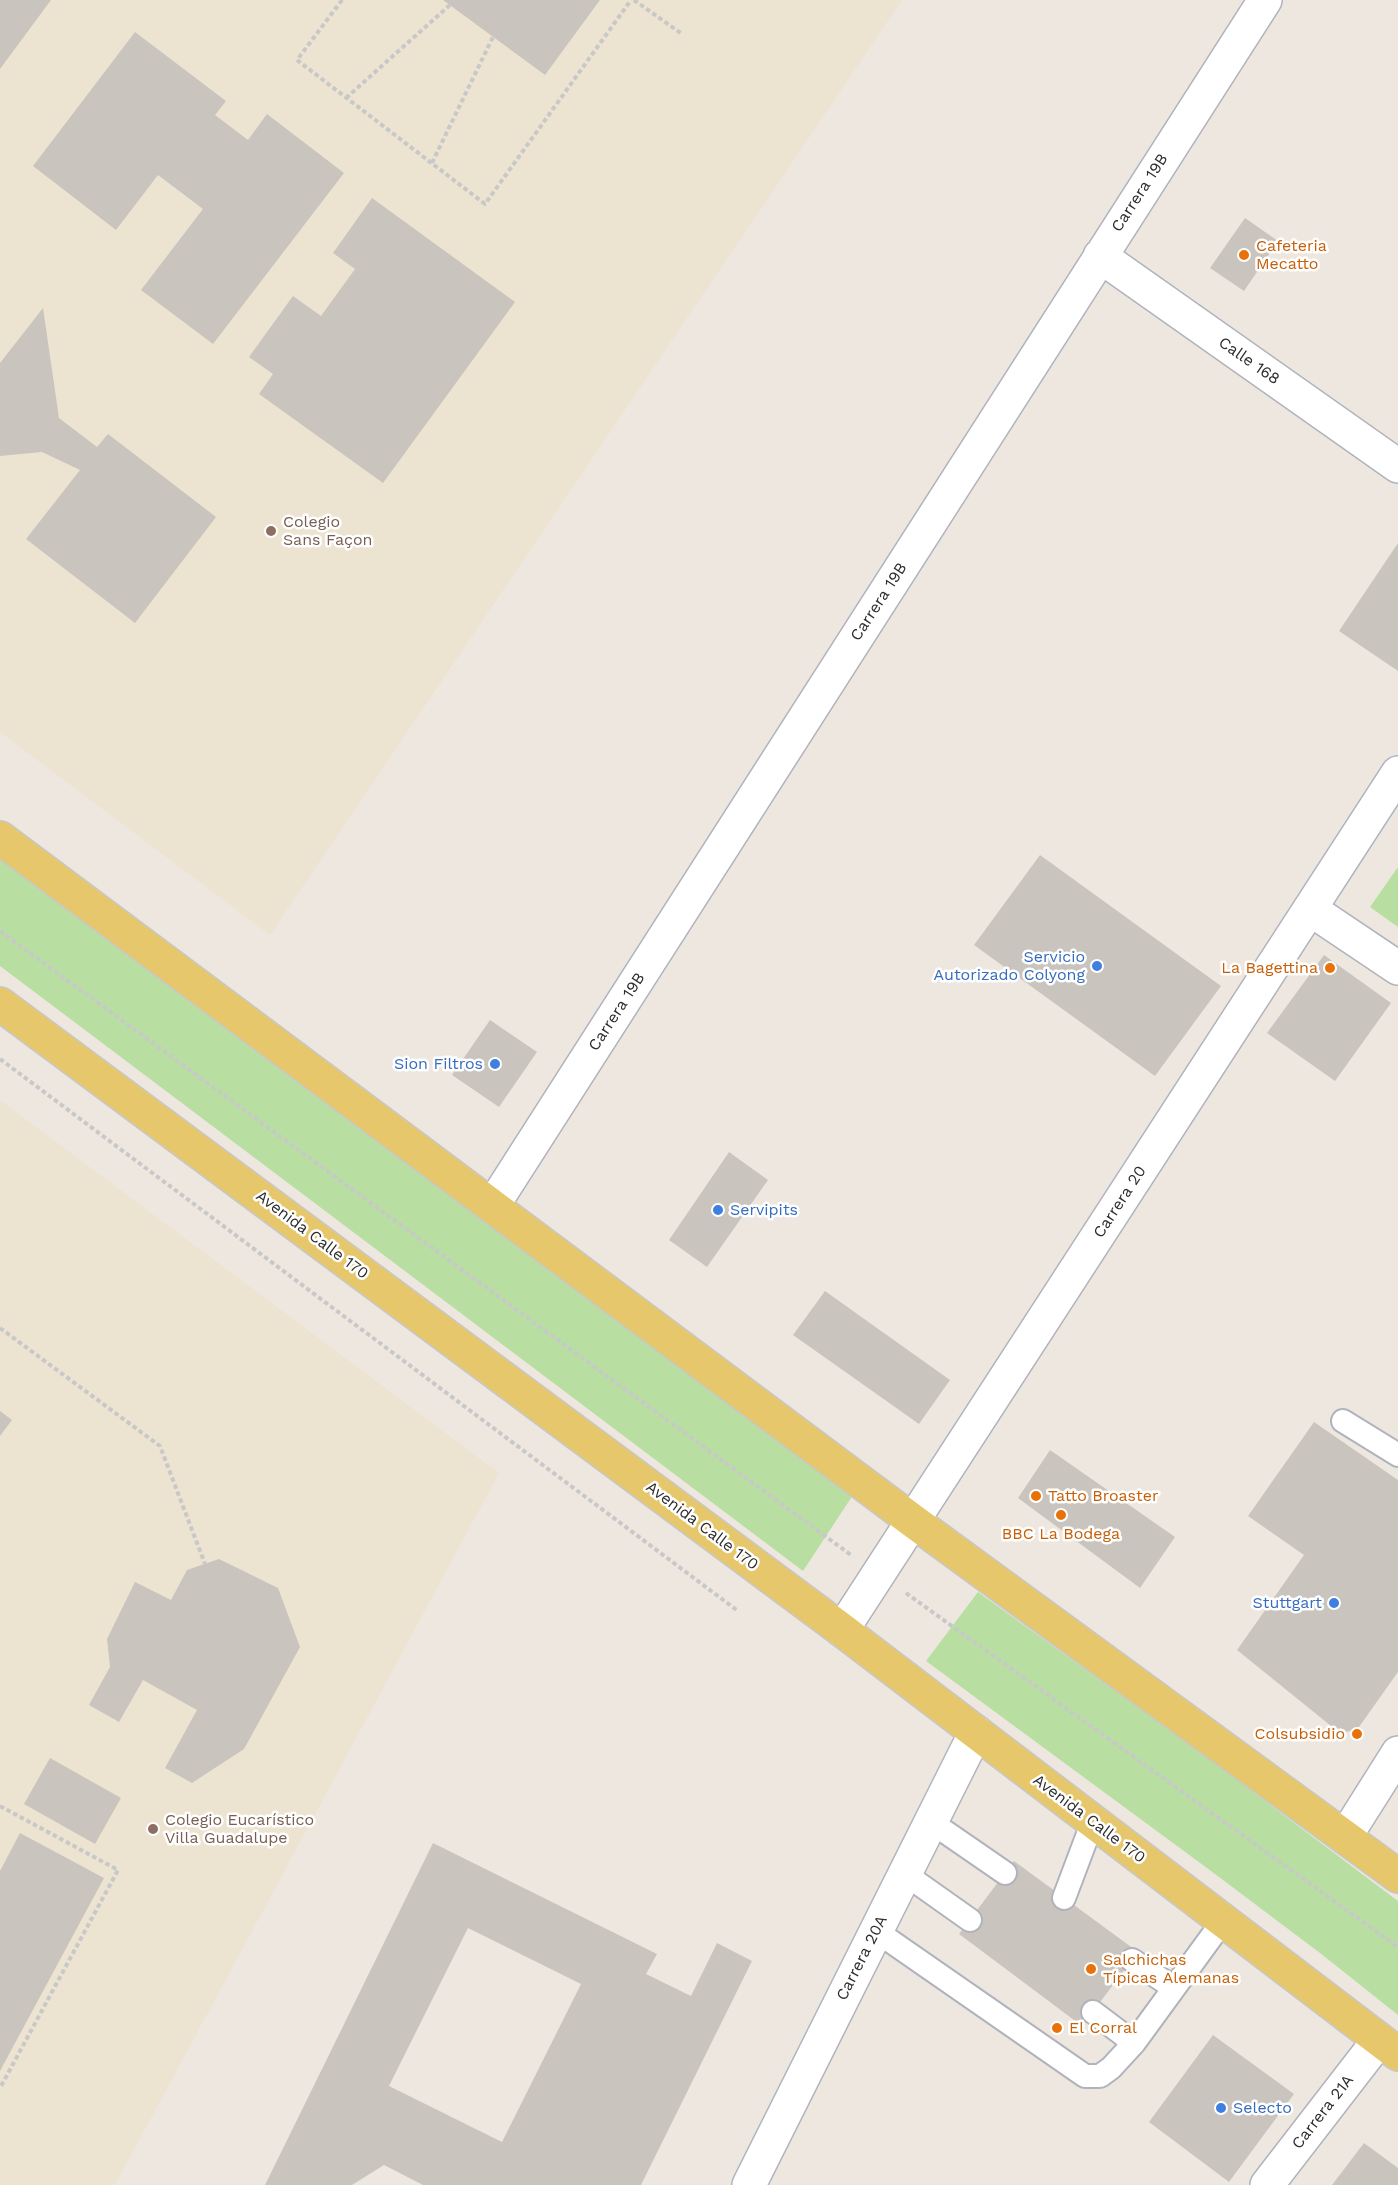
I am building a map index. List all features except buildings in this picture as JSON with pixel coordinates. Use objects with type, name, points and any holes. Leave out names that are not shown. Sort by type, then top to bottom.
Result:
[{"type":"main road","points":[[0,838],[914,1521],[1398,1876]]},
{"type":"main road","name":"Avenida Calle 170","points":[[0,1004],[842,1630],[1389,2047]]},
{"type":"street","name":"Carrera 19B","points":[[493,1205],[1265,0]]},
{"type":"street","name":"Calle 168","points":[[1100,256],[1398,466]]},
{"type":"street","name":"Carrera 20","points":[[842,1630],[1398,773]]},
{"type":"street","points":[[1310,909],[1398,968]]},
{"type":"street","name":"Carrera 20A","points":[[750,2185],[976,1732]]},
{"type":"street","points":[[1345,1837],[1398,1753]]},
{"type":"street","name":"Carrera 21A","points":[[1267,2185],[1389,2047]]},
{"type":"lane","points":[[1343,1421],[1398,1455]]},
{"type":"lane","points":[[1064,1898],[1093,1821]]},
{"type":"lane","points":[[931,1822],[1005,1873]]},
{"type":"lane","points":[[905,1874],[970,1920]]},
{"type":"lane","points":[[876,1931],[1085,2076],[1100,2076],[1111,2068],[1134,2043],[1223,1921]]},
{"type":"lane","points":[[1132,1960],[1174,1988]]},
{"type":"lane","points":[[1093,2012],[1134,2043]]},
{"type":"path","points":[[342,0],[297,60],[485,204],[633,0],[682,34]]},
{"type":"path","points":[[346,98],[450,5]]},
{"type":"path","points":[[432,163],[493,37]]},
{"type":"path","points":[[0,931],[805,1523],[1113,1740],[1398,1947]]},
{"type":"path","points":[[0,1059],[738,1611]]},
{"type":"path","points":[[0,1328],[160,1446],[205,1564]]},
{"type":"path","points":[[0,1806],[118,1870],[0,2088]]},
{"type":"shaded area","name":"Colegio Sans Façon","points":[[0,0],[902,0],[270,935],[0,732]]},
{"type":"shaded area","name":"Colegio Eucarístico Villa Guadalupe","points":[[0,1100],[499,1473],[115,2185],[0,2185]]},
{"type":"green space","points":[[0,859],[853,1495],[803,1571],[0,966]]},
{"type":"green space","points":[[1398,867],[1398,927],[1370,907]]},
{"type":"green space","points":[[978,1592],[1200,1752],[1398,1901],[1398,2015],[1211,1871],[926,1661]]},
{"type":"place","name":"Cafeteria Mecatto","points":[[1244,255]]},
{"type":"place","name":"Colegio Sans Façon","points":[[271,531]]},
{"type":"place","name":"Servicio Autorizado Colyong","points":[[1097,966]]},
{"type":"place","name":"La Bagettina","points":[[1330,968]]},
{"type":"place","name":"Sion Filtros","points":[[495,1064]]},
{"type":"place","name":"Servipits","points":[[718,1210]]},
{"type":"place","name":"Tatto Broaster","points":[[1036,1496]]},
{"type":"place","name":"BBC La Bodega","points":[[1061,1515]]},
{"type":"place","name":"Stuttgart","points":[[1334,1603]]},
{"type":"place","name":"Colsubsidio","points":[[1357,1734]]},
{"type":"place","name":"Colegio Eucarístico Villa Guadalupe","points":[[153,1829]]},
{"type":"place","name":"Salchichas Típicas Alemanas","points":[[1091,1969]]},
{"type":"place","name":"El Corral","points":[[1057,2028]]},
{"type":"place","name":"Selecto","points":[[1221,2108]]}]
